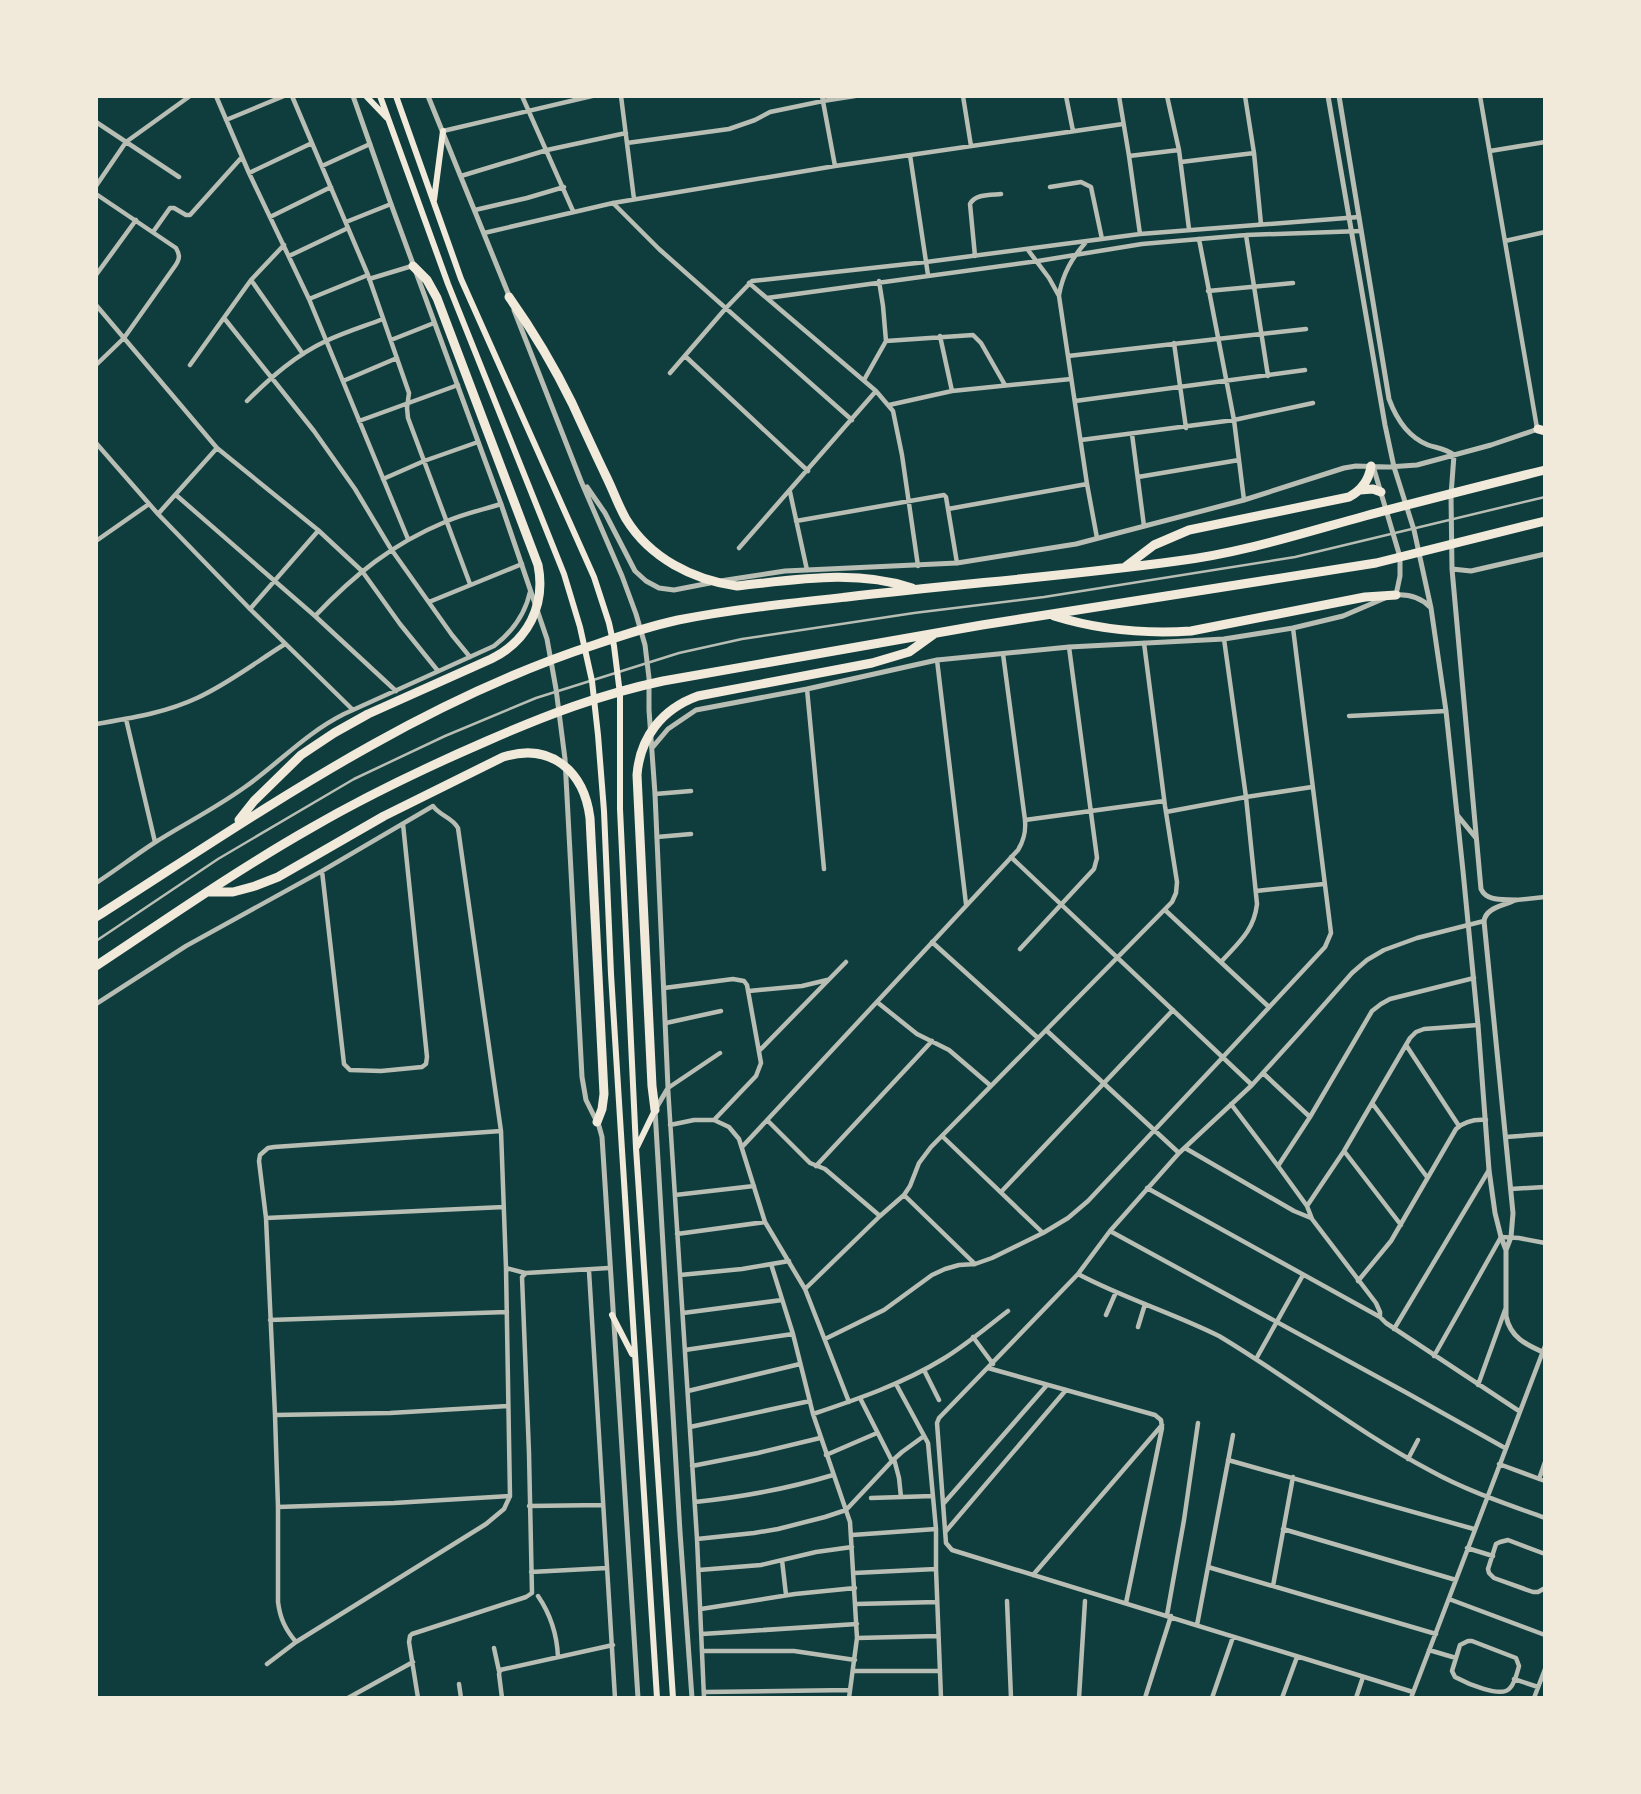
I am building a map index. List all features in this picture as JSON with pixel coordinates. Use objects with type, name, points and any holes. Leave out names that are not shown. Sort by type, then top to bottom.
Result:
[{"type":"highway","points":[[233,827],[274,780],[317,743],[368,714],[509,649],[530,625],[538,606],[538,565],[437,298],[414,265]]},
{"type":"highway","points":[[509,297],[562,382],[626,519],[652,549],[673,565],[710,581],[737,586],[856,577],[891,581],[915,589]]},
{"type":"highway","points":[[1359,491],[1372,466]]},
{"type":"highway","points":[[96,917],[233,827],[368,747],[530,668],[597,644],[677,621],[778,604],[1188,560],[1304,535],[1364,516],[1545,470]]},
{"type":"highway","points":[[1125,567],[1154,545],[1189,530],[1344,498],[1359,491],[1373,489],[1381,492]]},
{"type":"highway","points":[[96,966],[275,849],[344,809],[415,773],[525,724],[610,694],[639,686],[935,633],[1376,563],[1545,521]]},
{"type":"highway","points":[[1049,615],[1109,629],[1191,631],[1366,597],[1396,595]]},
{"type":"highway","points":[[654,1110],[637,783],[639,757],[650,732],[671,709],[698,696],[872,663],[909,652],[935,633]]},
{"type":"highway","points":[[208,892],[233,892],[278,877],[384,816],[492,761],[515,753],[528,752],[552,757],[572,772],[587,798],[590,818],[604,1094],[597,1122]]},
{"type":"main road","points":[[366,96],[389,121]]},
{"type":"main road","points":[[380,96],[448,284],[564,574],[586,654],[598,735],[657,1698]]},
{"type":"main road","points":[[396,96],[461,279],[594,578],[614,646],[622,718],[620,809],[636,1148],[673,1698]]},
{"type":"main road","points":[[434,202],[443,131]]},
{"type":"main road","points":[[636,1148],[654,1110]]},
{"type":"main road","points":[[612,1315],[635,1359]]},
{"type":"street","points":[[96,186],[127,142],[190,96]]},
{"type":"street","points":[[216,96],[309,299],[408,539]]},
{"type":"street","points":[[226,120],[284,96]]},
{"type":"street","points":[[292,96],[369,277],[409,393],[408,418],[470,584]]},
{"type":"street","points":[[353,96],[531,588],[547,639],[556,689],[565,759],[582,1077],[586,1100],[602,1137],[638,1698]]},
{"type":"street","points":[[428,96],[581,481],[622,576],[641,630],[648,661],[670,1125],[699,1570],[704,1695],[850,1690]]},
{"type":"street","points":[[522,96],[573,211]]},
{"type":"street","points":[[443,131],[592,96]]},
{"type":"street","points":[[621,96],[634,199]]},
{"type":"street","points":[[627,143],[729,129],[770,112],[823,98],[855,96]]},
{"type":"street","points":[[963,96],[971,146]]},
{"type":"street","points":[[1066,96],[1073,131]]},
{"type":"street","points":[[1119,96],[1140,234]]},
{"type":"street","points":[[1167,96],[1181,162],[1189,229]]},
{"type":"street","points":[[1245,96],[1261,224]]},
{"type":"street","points":[[1328,96],[1385,425],[1394,467],[1414,530],[1431,608],[1457,813],[1468,925],[1474,978],[1489,1170],[1501,1237],[1506,1250],[1506,1315],[1512,1333],[1544,1350],[1412,1695],[1363,1677],[952,1550],[947,1543],[937,1423],[939,1418],[1078,1274],[1110,1231],[1179,1153],[1252,1085],[1352,973],[1384,950],[1403,943],[1468,925],[1484,921]]},
{"type":"street","points":[[1339,96],[1389,399],[1402,425],[1417,439],[1454,455]]},
{"type":"street","points":[[581,481],[600,506],[635,571],[659,588],[681,590],[738,578],[807,570],[957,563],[1076,544],[1244,500],[1345,468],[1416,465],[1542,429],[1480,96]]},
{"type":"street","points":[[823,98],[835,166]]},
{"type":"street","points":[[96,122],[180,177]]},
{"type":"street","points":[[484,233],[634,199],[835,166],[1123,124]]},
{"type":"street","points":[[461,176],[547,150],[626,133]]},
{"type":"street","points":[[1490,151],[1545,142]]},
{"type":"street","points":[[249,173],[312,143]]},
{"type":"street","points":[[322,166],[370,144]]},
{"type":"street","points":[[1129,156],[1179,150]]},
{"type":"street","points":[[1181,162],[1254,153]]},
{"type":"street","points":[[910,155],[928,275]]},
{"type":"street","points":[[153,232],[170,208],[190,215],[242,157]]},
{"type":"street","points":[[1050,187],[1082,182],[1091,187],[1102,239]]},
{"type":"street","points":[[270,217],[331,187]]},
{"type":"street","points":[[475,210],[564,187]]},
{"type":"street","points":[[96,194],[176,248],[180,254],[179,261],[124,338],[96,365]]},
{"type":"street","points":[[975,256],[970,204],[978,197],[1001,194]]},
{"type":"street","points":[[613,203],[659,249],[852,420]]},
{"type":"street","points":[[289,256],[391,204]]},
{"type":"street","points":[[670,373],[750,283],[1140,234],[1359,217]]},
{"type":"street","points":[[96,275],[136,220]]},
{"type":"street","points":[[767,298],[1142,244],[1246,235],[1361,231]]},
{"type":"street","points":[[1505,241],[1545,232]]},
{"type":"street","points":[[1246,235],[1268,376]]},
{"type":"street","points":[[1199,239],[1234,420],[1244,500]]},
{"type":"street","points":[[1086,242],[1074,255],[1061,281],[1059,296],[1097,538]]},
{"type":"street","points":[[190,365],[251,280],[284,245]]},
{"type":"street","points":[[1028,249],[1059,296]]},
{"type":"street","points":[[309,299],[369,277],[414,265]]},
{"type":"street","points":[[251,280],[303,354]]},
{"type":"street","points":[[863,380],[886,341],[878,281]]},
{"type":"street","points":[[1208,291],[1293,282]]},
{"type":"street","points":[[750,283],[876,391],[893,411],[918,566]]},
{"type":"street","points":[[96,305],[217,449],[318,530],[362,570],[400,624],[438,671]]},
{"type":"street","points":[[224,318],[314,431],[348,479],[391,549],[470,657]]},
{"type":"street","points":[[247,401],[271,377],[303,354],[326,341],[383,319]]},
{"type":"street","points":[[391,340],[434,323]]},
{"type":"street","points":[[1068,356],[1306,329]]},
{"type":"street","points":[[886,341],[973,335],[978,338],[1005,385]]},
{"type":"street","points":[[940,337],[952,391]]},
{"type":"street","points":[[1174,344],[1186,428]]},
{"type":"street","points":[[685,356],[808,471]]},
{"type":"street","points":[[343,381],[397,358]]},
{"type":"street","points":[[1075,401],[1305,370]]},
{"type":"street","points":[[889,405],[952,391],[1071,379]]},
{"type":"street","points":[[359,421],[458,386]]},
{"type":"street","points":[[739,548],[876,391]]},
{"type":"street","points":[[1080,440],[1186,428],[1312,403]]},
{"type":"street","points":[[1132,434],[1144,526]]},
{"type":"street","points":[[383,479],[478,442]]},
{"type":"street","points":[[96,443],[158,514],[353,710]]},
{"type":"street","points":[[158,514],[217,449]]},
{"type":"street","points":[[1454,455],[1451,495],[1452,569],[1482,892],[1489,898],[1516,900],[1545,897]]},
{"type":"street","points":[[1138,477],[1239,460]]},
{"type":"street","points":[[1372,466],[1399,557],[1400,576],[1396,595]]},
{"type":"street","points":[[948,509],[1087,484]]},
{"type":"street","points":[[790,491],[807,570]]},
{"type":"street","points":[[176,495],[315,616],[396,691]]},
{"type":"street","points":[[796,521],[944,495],[957,563]]},
{"type":"street","points":[[96,541],[149,504]]},
{"type":"street","points":[[315,616],[362,570],[391,549],[446,521],[501,504]]},
{"type":"street","points":[[250,609],[318,530]]},
{"type":"street","points":[[1452,569],[1471,571],[1545,554]]},
{"type":"street","points":[[429,602],[522,564]]},
{"type":"street","points":[[96,883],[155,842],[239,792],[313,732],[353,710],[494,646],[510,632],[526,607],[531,588]]},
{"type":"street","points":[[652,748],[676,722],[696,710],[937,660],[1069,647],[1224,639],[1293,628],[1343,615],[1396,595],[1416,596],[1431,608]]},
{"type":"street","points":[[825,1339],[884,1310],[932,1275],[959,1265],[975,1264],[992,1258],[1043,1233],[1079,1210],[1325,947],[1331,933],[1293,628]]},
{"type":"street","points":[[1221,962],[1251,929],[1257,904],[1246,797],[1224,639]]},
{"type":"street","points":[[805,1289],[904,1195],[924,1154],[1172,902],[1177,882],[1144,643]]},
{"type":"street","points":[[96,724],[163,711],[199,698],[285,644]]},
{"type":"street","points":[[1020,949],[1094,869],[1097,858],[1069,647]]},
{"type":"street","points":[[742,1147],[1023,841],[1025,820],[1003,654]]},
{"type":"street","points":[[937,660],[966,905]]},
{"type":"street","points":[[807,689],[824,869]]},
{"type":"street","points":[[1349,716],[1446,711]]},
{"type":"street","points":[[126,719],[155,842]]},
{"type":"street","points":[[1166,813],[1312,787]]},
{"type":"street","points":[[656,794],[691,792]]},
{"type":"street","points":[[1025,820],[1164,801]]},
{"type":"street","points":[[96,1004],[186,946],[433,806],[440,814],[453,821],[460,832],[501,1131],[510,1496],[503,1508],[486,1524],[296,1642],[267,1664]]},
{"type":"street","points":[[1457,813],[1476,839]]},
{"type":"street","points":[[322,871],[344,1063],[350,1070],[380,1071],[422,1067],[427,1057],[403,824]]},
{"type":"street","points":[[657,837],[691,834]]},
{"type":"street","points":[[1011,857],[1252,1085]]},
{"type":"street","points":[[1256,891],[1324,884]]},
{"type":"street","points":[[1506,1250],[1511,1237],[1513,1213],[1484,921],[1489,911],[1516,900]]},
{"type":"street","points":[[1165,910],[1269,1007]]},
{"type":"street","points":[[932,942],[1038,1038]]},
{"type":"street","points":[[759,1051],[846,962]]},
{"type":"street","points":[[1278,1166],[1373,1011],[1390,999],[1474,978]]},
{"type":"street","points":[[664,988],[733,979],[744,981],[749,991],[761,1063],[756,1076],[715,1120]]},
{"type":"street","points":[[749,991],[802,986],[828,979]]},
{"type":"street","points":[[877,1002],[917,1034],[949,1049],[990,1086]]},
{"type":"street","points":[[1001,1192],[1173,1010]]},
{"type":"street","points":[[666,1023],[720,1012]]},
{"type":"street","points":[[1307,1206],[1344,1151],[1406,1044],[1416,1032],[1424,1029],[1478,1026]]},
{"type":"street","points":[[1046,1030],[1179,1153]]},
{"type":"street","points":[[816,1166],[932,1041]]},
{"type":"street","points":[[1406,1044],[1460,1126]]},
{"type":"street","points":[[692,1698],[654,1110],[668,1088],[720,1054]]},
{"type":"street","points":[[1263,1073],[1310,1117]]},
{"type":"street","points":[[1372,1102],[1427,1177]]},
{"type":"street","points":[[1231,1104],[1378,1307],[1380,1317]]},
{"type":"street","points":[[670,1125],[694,1119],[715,1120],[735,1133],[742,1147],[765,1222],[805,1289],[849,1402]]},
{"type":"street","points":[[767,1120],[810,1163],[825,1169],[880,1216]]},
{"type":"street","points":[[1358,1281],[1381,1255],[1401,1225],[1427,1177],[1460,1126],[1467,1121],[1486,1120]]},
{"type":"street","points":[[296,1642],[280,1617],[278,1602],[275,1415],[266,1218],[259,1157],[268,1148],[501,1131]]},
{"type":"street","points":[[1506,1137],[1545,1134]]},
{"type":"street","points":[[942,1136],[1043,1233]]},
{"type":"street","points":[[1185,1148],[1294,1212],[1312,1219]]},
{"type":"street","points":[[1344,1151],[1401,1225]]},
{"type":"street","points":[[1395,1329],[1489,1170]]},
{"type":"street","points":[[675,1195],[754,1186]]},
{"type":"street","points":[[1511,1189],[1545,1187]]},
{"type":"street","points":[[1147,1188],[1380,1317],[1434,1356],[1520,1411]]},
{"type":"street","points":[[904,1195],[975,1264]]},
{"type":"street","points":[[266,1218],[504,1206]]},
{"type":"street","points":[[677,1234],[765,1222]]},
{"type":"street","points":[[1110,1231],[1505,1448]]},
{"type":"street","points":[[1501,1237],[1545,1243]]},
{"type":"street","points":[[1434,1356],[1501,1237]]},
{"type":"street","points":[[680,1275],[789,1261]]},
{"type":"street","points":[[771,1264],[793,1334],[820,1438],[846,1510],[852,1535],[857,1638],[849,1698]]},
{"type":"street","points":[[506,1268],[526,1273],[610,1268]]},
{"type":"street","points":[[589,1270],[615,1698]]},
{"type":"street","points":[[418,1698],[409,1639],[412,1634],[526,1597],[532,1589],[521,1280],[526,1273]]},
{"type":"street","points":[[1078,1274],[1210,1332],[1408,1459],[1460,1485],[1545,1518]]},
{"type":"street","points":[[1255,1359],[1304,1275]]},
{"type":"street","points":[[1106,1315],[1115,1292]]},
{"type":"street","points":[[682,1313],[782,1300]]},
{"type":"street","points":[[1138,1327],[1144,1304]]},
{"type":"street","points":[[1478,1385],[1507,1306]]},
{"type":"street","points":[[813,1414],[896,1384],[924,1370],[958,1349],[1008,1311]]},
{"type":"street","points":[[270,1320],[507,1312]]},
{"type":"street","points":[[685,1350],[793,1334]]},
{"type":"street","points":[[973,1337],[990,1366],[1159,1417],[1163,1424],[1126,1603]]},
{"type":"street","points":[[688,1391],[800,1364]]},
{"type":"street","points":[[924,1370],[939,1400]]},
{"type":"street","points":[[896,1384],[928,1443],[936,1529],[941,1698]]},
{"type":"street","points":[[944,1503],[1047,1385]]},
{"type":"street","points":[[946,1532],[1066,1390]]},
{"type":"street","points":[[860,1398],[893,1460],[901,1497]]},
{"type":"street","points":[[690,1427],[810,1401]]},
{"type":"street","points":[[275,1415],[508,1406]]},
{"type":"street","points":[[1145,1698],[1169,1616],[1198,1423]]},
{"type":"street","points":[[1033,1575],[1163,1424]]},
{"type":"street","points":[[826,1455],[877,1433]]},
{"type":"street","points":[[1197,1625],[1233,1435]]},
{"type":"street","points":[[697,1539],[778,1529],[846,1510],[893,1460],[925,1436]]},
{"type":"street","points":[[692,1466],[820,1438]]},
{"type":"street","points":[[1408,1459],[1418,1440]]},
{"type":"street","points":[[1228,1460],[1475,1529]]},
{"type":"street","points":[[1499,1464],[1542,1480],[1545,1462]]},
{"type":"street","points":[[695,1503],[766,1492],[833,1475]]},
{"type":"street","points":[[1273,1586],[1293,1477]]},
{"type":"street","points":[[278,1507],[510,1496]]},
{"type":"street","points":[[871,1498],[933,1496]]},
{"type":"street","points":[[530,1506],[602,1505]]},
{"type":"street","points":[[852,1535],[936,1529]]},
{"type":"street","points":[[1283,1529],[1456,1580]]},
{"type":"street","points":[[1545,1554],[1508,1540],[1500,1542],[1496,1544],[1488,1569],[1494,1578],[1533,1592],[1545,1588]]},
{"type":"street","points":[[699,1570],[761,1565],[852,1547]]},
{"type":"street","points":[[1467,1548],[1493,1556]]},
{"type":"street","points":[[782,1560],[786,1595]]},
{"type":"street","points":[[531,1572],[607,1567]]},
{"type":"street","points":[[1208,1567],[1436,1634]]},
{"type":"street","points":[[854,1573],[936,1569]]},
{"type":"street","points":[[701,1608],[855,1588]]},
{"type":"street","points":[[538,1596],[554,1627],[558,1657]]},
{"type":"street","points":[[1449,1599],[1545,1635]]},
{"type":"street","points":[[1007,1601],[1011,1698]]},
{"type":"street","points":[[1079,1698],[1085,1601]]},
{"type":"street","points":[[856,1604],[937,1602]]},
{"type":"street","points":[[702,1634],[857,1624]]},
{"type":"street","points":[[857,1638],[938,1636]]},
{"type":"street","points":[[1212,1698],[1233,1637]]},
{"type":"street","points":[[1472,1641],[1516,1658],[1519,1666],[1511,1688],[1498,1693],[1458,1679],[1452,1671],[1456,1658],[1460,1645],[1472,1641]]},
{"type":"street","points":[[499,1672],[613,1645]]},
{"type":"street","points":[[494,1648],[502,1698]]},
{"type":"street","points":[[1429,1650],[1456,1658]]},
{"type":"street","points":[[703,1651],[794,1651],[855,1661]]},
{"type":"street","points":[[1282,1698],[1297,1657]]},
{"type":"street","points":[[348,1698],[412,1662]]},
{"type":"street","points":[[1534,1698],[1545,1669]]},
{"type":"street","points":[[854,1671],[940,1671]]},
{"type":"street","points":[[1356,1698],[1363,1677]]},
{"type":"street","points":[[1514,1679],[1538,1687]]},
{"type":"street","points":[[459,1684],[461,1698]]},
{"type":"lane","points":[[96,941],[218,859],[354,779],[445,736],[536,698],[679,653],[742,639],[1044,597],[1295,557],[1545,497]]}]
